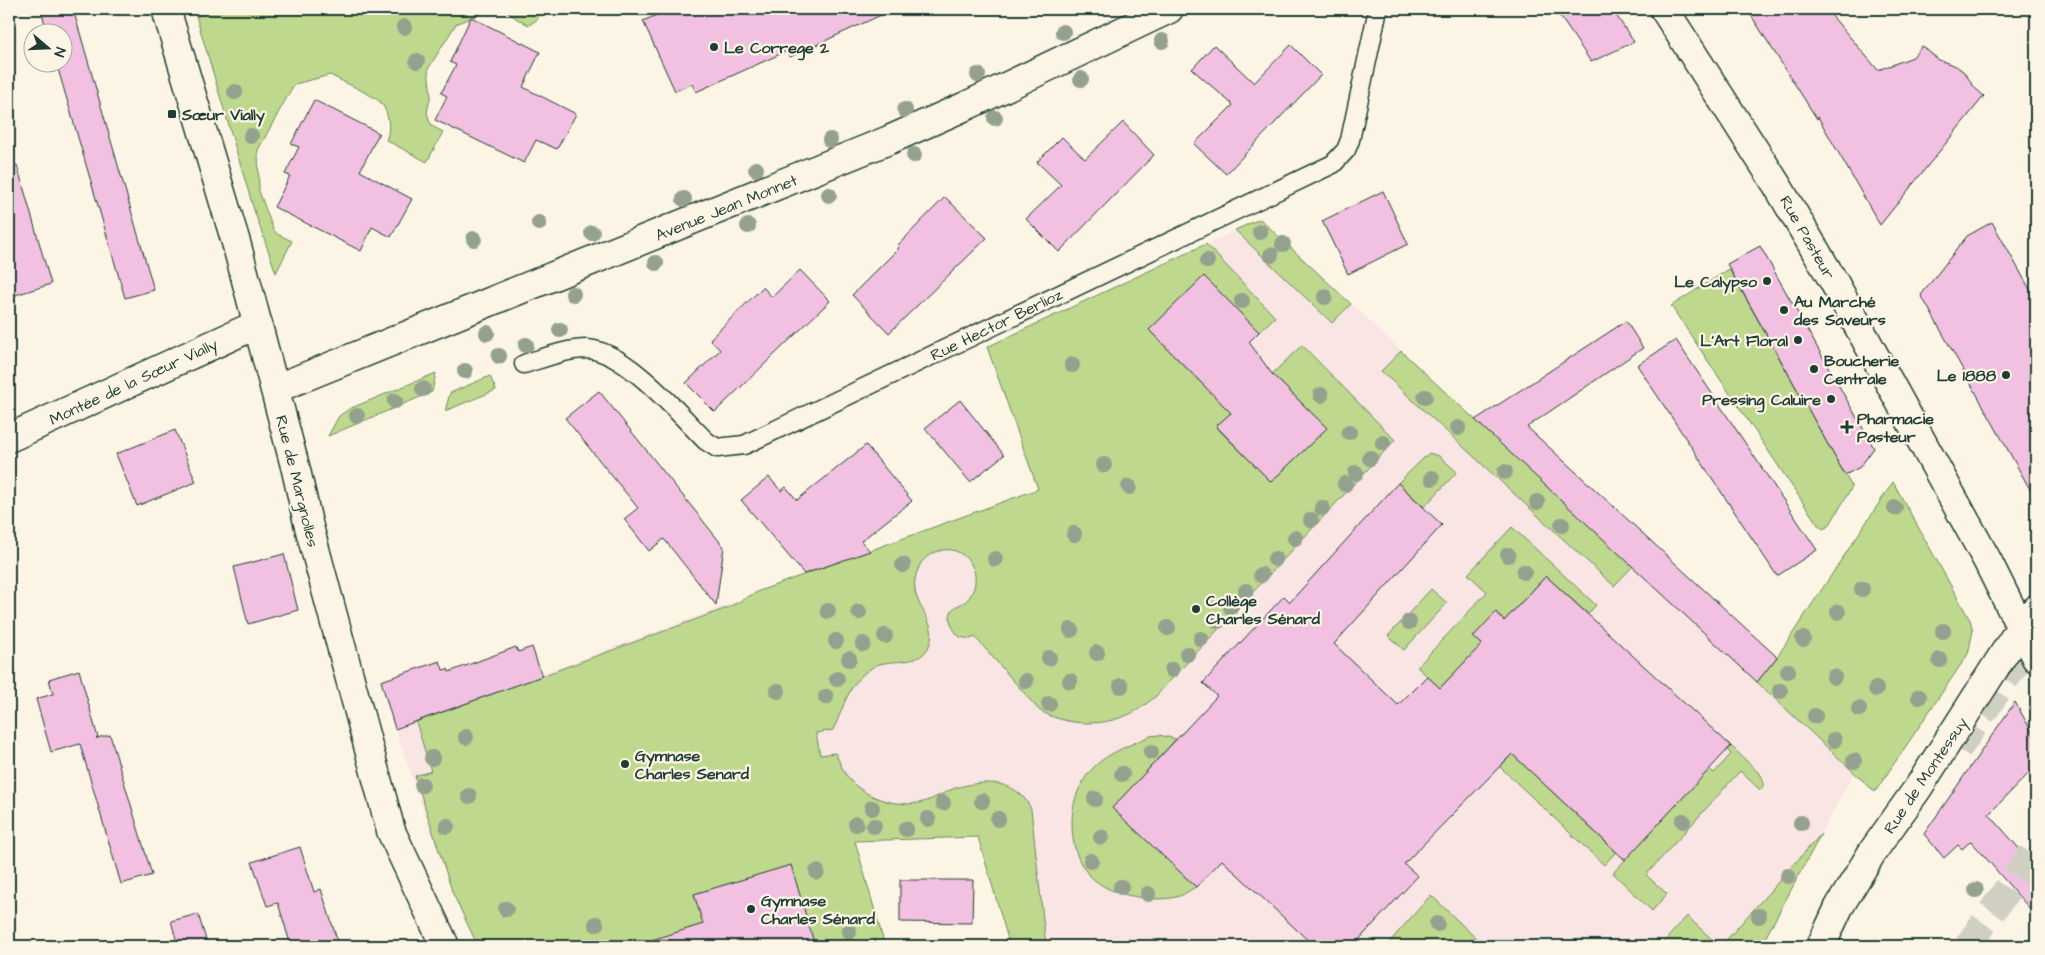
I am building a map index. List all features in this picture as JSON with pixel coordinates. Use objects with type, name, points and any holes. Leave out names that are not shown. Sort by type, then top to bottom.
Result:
[{"type":"street","name":"Rue de Margnolles","points":[[166,9],[258,324],[308,523],[391,831],[446,946]]},
{"type":"street","name":"Avenue Jean Monnet","points":[[275,389],[889,140],[968,105],[1169,9]]},
{"type":"street","name":"Rue Pasteur","points":[[1664,9],[1777,185],[1834,282],[1971,530],[2029,618],[2036,658]]},
{"type":"street","name":"Montée de la Sœur Vially","points":[[9,438],[258,324]]},
{"type":"street","name":"Rue de Montessuy","points":[[1821,946],[1840,907],[1873,852],[1918,788],[2029,618]]},
{"type":"lane","name":"Rue Hector Berlioz","points":[[524,364],[575,350],[589,349],[607,354],[630,367],[706,441],[717,448],[744,445],[1333,164],[1346,150],[1350,140],[1378,9]]},
{"type":"shaded area","name":"Collège Charles Sénard","points":[[1260,219],[1854,772],[1761,946],[1010,946],[978,837],[855,841],[885,946],[478,946],[453,894],[395,729],[786,583],[804,574],[1038,489],[987,347]]},
{"type":"green space","points":[[220,9],[318,9],[319,11],[326,9],[492,9],[456,24],[428,69],[431,95],[427,112],[432,126],[443,132],[427,162],[386,140],[388,136],[387,115],[380,102],[371,96],[330,75],[295,84],[258,150],[259,191],[273,229],[277,234],[292,241],[276,273],[254,210],[196,16]]},
{"type":"green space","points":[[504,9],[540,9],[538,19],[529,25]]},
{"type":"green space","points":[[1260,219],[1351,304],[1332,323],[1235,230]]},
{"type":"green space","points":[[1206,244],[1275,317],[1259,332],[1204,277],[1149,330],[1203,385],[1238,406],[1216,427],[1271,482],[1327,428],[1272,374],[1302,345],[1395,440],[1155,697],[1133,712],[1115,720],[1081,723],[1059,719],[1039,710],[975,637],[970,639],[960,637],[954,630],[950,614],[955,607],[965,602],[972,594],[975,576],[972,565],[964,556],[955,551],[946,550],[933,553],[925,559],[920,564],[915,580],[915,591],[918,601],[931,628],[928,648],[917,658],[880,664],[864,673],[852,688],[833,730],[816,733],[820,755],[835,753],[850,780],[857,787],[874,797],[894,803],[914,804],[932,799],[955,788],[988,783],[1008,787],[1025,799],[1031,809],[1046,946],[1010,946],[978,837],[855,841],[885,946],[478,946],[453,894],[415,776],[431,771],[416,722],[727,608],[759,591],[1038,489],[987,347]]},
{"type":"green space","points":[[1729,269],[1852,487],[1829,526],[1823,529],[1818,525],[1671,306]]},
{"type":"green space","points":[[1401,351],[1633,566],[1614,586],[1381,371]]},
{"type":"green space","points":[[436,373],[432,392],[328,436],[339,416],[349,409]]},
{"type":"green space","points":[[490,376],[496,390],[445,411],[450,393]]},
{"type":"green space","points":[[1429,453],[1439,456],[1457,472],[1424,507],[1398,483]]},
{"type":"green space","points":[[1893,482],[1970,620],[1973,631],[1968,654],[1875,792],[1757,682],[1777,657]]},
{"type":"green space","points":[[1512,527],[1596,605],[1588,614],[1546,576],[1504,621],[1496,613],[1482,644],[1440,688],[1417,667],[1487,592],[1468,574]]},
{"type":"green space","points":[[1431,589],[1447,603],[1404,650],[1388,636]]},
{"type":"green space","points":[[1159,735],[1176,739],[1113,808],[1196,887],[1178,896],[1166,899],[1143,898],[1123,894],[1098,883],[1081,864],[1073,839],[1072,823],[1075,799],[1081,784],[1090,771],[1108,756],[1150,736]]},
{"type":"green space","points":[[1731,746],[1761,775],[1763,786],[1760,790],[1740,771],[1646,875],[1667,894],[1652,911],[1613,873],[1709,769],[1714,773],[1731,754],[1727,750]]},
{"type":"green space","points":[[1512,754],[1616,852],[1604,865],[1500,767]]},
{"type":"green space","points":[[1821,834],[1761,946],[1721,946]]},
{"type":"green space","points":[[1431,895],[1484,946],[1386,946]]},
{"type":"green space","points":[[1687,916],[1719,946],[1660,946]]},
{"type":"building","points":[[41,9],[73,9],[154,290],[125,298],[59,72],[72,72],[72,22],[44,22]]},
{"type":"building","name":"Le Correge 2","points":[[670,9],[894,9],[790,57],[787,51],[696,92],[692,84],[675,91],[643,21]]},
{"type":"building","points":[[1555,9],[1612,9],[1634,42],[1591,62]]},
{"type":"building","points":[[1747,9],[1826,9],[1878,70],[1913,57],[1922,46],[1939,60],[1956,66],[1964,72],[1975,88],[1984,96],[1880,225],[1818,117],[1817,119]]},
{"type":"building","points":[[471,17],[540,52],[523,87],[576,114],[557,149],[536,140],[524,163],[435,120],[447,96],[441,93],[456,65],[450,62]]},
{"type":"building","points":[[1214,45],[1254,83],[1291,45],[1321,75],[1226,174],[1194,144],[1233,105],[1192,69]]},
{"type":"building","points":[[314,100],[379,133],[360,171],[412,199],[391,237],[372,227],[361,251],[274,207],[290,176],[285,174],[299,147],[291,144]]},
{"type":"building","points":[[1123,122],[1154,155],[1059,252],[1026,219],[1061,185],[1037,162],[1062,137],[1085,159]]},
{"type":"building","points":[[17,165],[51,284],[9,297],[9,166]]},
{"type":"building","points":[[1383,191],[1408,244],[1348,274],[1322,221]]},
{"type":"building","points":[[945,197],[987,238],[889,333],[852,295],[899,248],[897,246]]},
{"type":"building","name":"Le 1888","points":[[1992,222],[2036,300],[2036,500],[1921,295],[1967,236]]},
{"type":"building","points":[[1760,246],[1874,448],[1860,467],[1845,475],[1727,264]]},
{"type":"building","points":[[800,270],[830,301],[715,412],[686,383],[720,350],[710,339],[763,287],[772,297]]},
{"type":"building","points":[[1204,276],[1259,332],[1249,342],[1272,374],[1327,428],[1271,482],[1216,426],[1231,413],[1149,330]]},
{"type":"building","points":[[1626,321],[1643,348],[1527,427],[1777,657],[1757,682],[1475,420]]},
{"type":"building","points":[[1676,340],[1817,550],[1777,576],[1637,365]]},
{"type":"building","points":[[599,391],[724,547],[716,605],[664,539],[649,551],[624,519],[638,508],[565,418]]},
{"type":"building","points":[[960,400],[1004,455],[970,482],[925,428]]},
{"type":"building","points":[[175,430],[196,482],[137,506],[116,454]]},
{"type":"building","points":[[866,445],[912,501],[861,541],[870,551],[804,574],[741,500],[769,477],[781,491],[786,487],[797,500]]},
{"type":"building","points":[[1398,483],[1442,525],[1334,644],[1398,705],[1427,676],[1440,688],[1482,644],[1473,637],[1496,612],[1504,621],[1546,576],[1731,746],[1625,860],[1512,754],[1404,864],[1418,876],[1353,946],[1314,946],[1222,860],[1196,887],[1112,808],[1217,696],[1203,683],[1284,596],[1290,602]]},
{"type":"building","points":[[284,554],[298,610],[248,624],[234,567]]},
{"type":"building","points":[[516,647],[518,652],[532,647],[542,676],[395,729],[381,681],[440,661],[443,670],[448,669],[449,672]]},
{"type":"building","points":[[79,670],[98,738],[110,735],[152,875],[121,884],[80,744],[51,752],[36,699],[53,694],[49,679]]},
{"type":"building","points":[[2015,702],[2036,739],[2036,766],[1989,814],[2036,868],[2036,916],[1971,841],[1962,849],[1958,845],[1944,858],[1924,834]]},
{"type":"building","points":[[300,847],[314,892],[321,889],[339,946],[291,946],[278,903],[267,906],[252,862]]},
{"type":"building","name":"Gymnase Charles Sénard","points":[[791,865],[815,946],[653,946],[652,940],[703,924],[694,894]]},
{"type":"building","points":[[900,880],[973,880],[972,923],[900,922]]},
{"type":"building","points":[[198,914],[208,946],[178,946],[171,921]]},
{"type":"tunnel","points":[[1958,749],[2036,634]]},
{"type":"tunnel","points":[[1968,946],[2036,848]]},
{"type":"place","name":"Le Correge 2","points":[[714,47]]},
{"type":"place","name":"Sœur Vially","points":[[172,114]]},
{"type":"place","name":"Le Calypso","points":[[1767,281]]},
{"type":"place","name":"Au Marché des Saveurs","points":[[1784,310]]},
{"type":"place","name":"L'Art Floral","points":[[1798,340]]},
{"type":"place","name":"Boucherie Centrale","points":[[1814,369]]},
{"type":"place","name":"Le 1888","points":[[2006,375]]},
{"type":"place","name":"Pressing Caluire","points":[[1831,399]]},
{"type":"place","name":"Pharmacie Pasteur","points":[[1847,427]]},
{"type":"place","name":"Collège Charles Sénard","points":[[1196,609]]},
{"type":"place","name":"Gymnase Charles Senard","points":[[625,764]]},
{"type":"place","name":"Gymnase Charles Sénard","points":[[751,909]]}]
